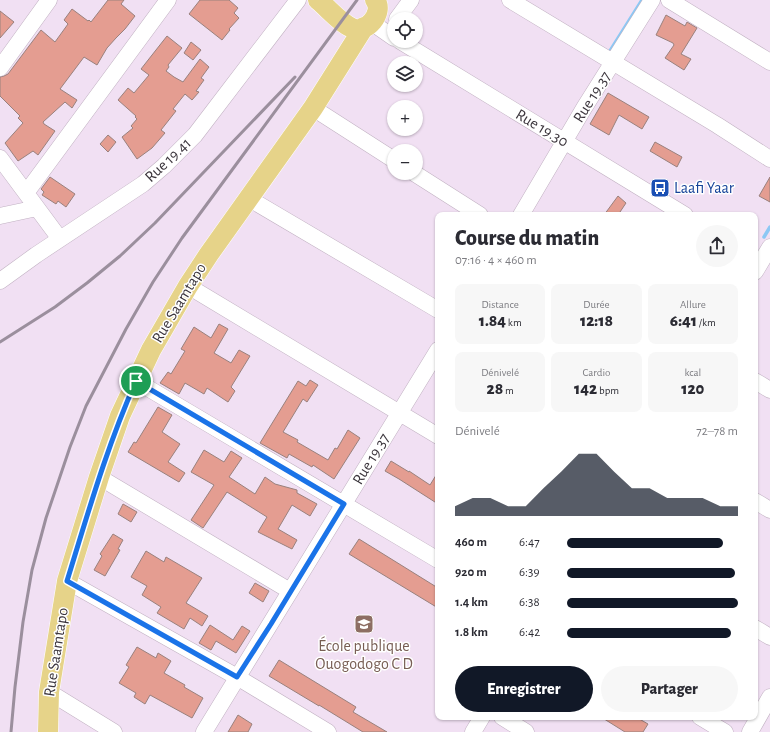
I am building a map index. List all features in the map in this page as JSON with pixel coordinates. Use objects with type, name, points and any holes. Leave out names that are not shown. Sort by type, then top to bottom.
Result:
[{"type":"main road","points":[[318,0],[342,21],[353,28],[358,29],[368,25]]},
{"type":"main road","name":"Rue Saamtapo","points":[[48,732],[49,692],[67,581],[99,477],[120,416],[151,350],[188,286],[312,108],[378,10],[378,3],[375,0]]},
{"type":"street","points":[[0,68],[49,0]]},
{"type":"street","points":[[26,193],[168,0]]},
{"type":"street","name":"Rue 19.41","points":[[0,281],[143,184],[175,155],[195,135],[298,0]]},
{"type":"street","points":[[403,12],[411,0]]},
{"type":"street","points":[[510,0],[717,125],[770,159]]},
{"type":"street","name":"Rue 19.37","points":[[523,212],[584,108],[652,0]]},
{"type":"street","points":[[668,0],[770,62]]},
{"type":"street","name":"Rue 19.30","points":[[368,25],[387,32]]},
{"type":"street","name":"Rue 19.30","points":[[416,48],[565,142],[680,212]]},
{"type":"street","points":[[312,108],[387,156]]},
{"type":"street","points":[[0,158],[60,239]]},
{"type":"street","points":[[423,179],[475,212]]},
{"type":"street","points":[[248,198],[435,308]]},
{"type":"street","points":[[0,216],[37,208]]},
{"type":"street","points":[[760,265],[770,247]]},
{"type":"street","points":[[188,286],[435,434]]},
{"type":"street","name":"Rue 19.37","points":[[204,732],[435,355]]},
{"type":"street","points":[[136,381],[435,558]]},
{"type":"street","points":[[758,383],[770,390]]},
{"type":"street","points":[[99,477],[290,591]]},
{"type":"street","points":[[758,503],[770,510]]},
{"type":"street","points":[[67,581],[237,677],[328,732]]},
{"type":"street","points":[[758,630],[770,637]]},
{"type":"street","points":[[49,692],[114,732]]},
{"type":"street","points":[[758,718],[770,697]]},
{"type":"street","points":[[473,732],[480,720]]},
{"type":"street","points":[[507,720],[526,732]]},
{"type":"street","points":[[705,720],[725,732]]},
{"type":"street","points":[[750,732],[757,720]]},
{"type":"building","points":[[108,0],[124,0],[121,4],[135,16],[107,48],[97,65],[84,57],[60,89],[77,100],[72,108],[65,102],[43,122],[55,131],[38,155],[33,151],[18,161],[5,143],[23,123],[18,118],[20,116],[0,96],[0,77],[8,74],[41,30],[55,42],[68,24],[64,20],[72,9],[91,22]]},
{"type":"building","points":[[200,0],[229,0],[238,8],[234,13],[239,18],[222,40],[189,14]]},
{"type":"building","points":[[0,11],[14,22],[0,38]]},
{"type":"building","points":[[666,15],[685,26],[687,22],[697,28],[681,54],[691,59],[684,70],[665,58],[674,45],[673,43],[656,35]]},
{"type":"building","points":[[167,36],[182,48],[168,65],[169,67],[166,71],[174,77],[183,82],[200,59],[209,67],[201,78],[204,80],[196,91],[199,92],[192,100],[185,94],[173,109],[176,111],[161,130],[165,133],[152,148],[137,159],[122,137],[133,128],[131,126],[137,119],[135,117],[136,116],[118,100],[128,88],[134,93],[149,75],[141,69]]},
{"type":"building","points":[[191,42],[201,50],[193,60],[184,53]]},
{"type":"building","points":[[608,93],[649,117],[642,129],[619,115],[609,135],[590,124]]},
{"type":"building","points":[[108,135],[116,142],[108,152],[100,144]]},
{"type":"building","points":[[655,142],[682,157],[677,167],[650,151]]},
{"type":"building","points":[[50,177],[75,194],[66,207],[58,201],[56,204],[42,195],[44,192],[41,189]]},
{"type":"building","points":[[770,177],[770,202],[759,196]]},
{"type":"building","points":[[618,196],[626,203],[620,212],[606,212]]},
{"type":"building","points":[[219,324],[228,329],[214,353],[231,363],[239,350],[250,356],[231,387],[235,391],[228,402],[207,388],[204,394],[185,383],[179,394],[160,383],[168,372],[171,374],[185,351],[181,349],[194,327],[211,338]]},
{"type":"building","points":[[310,380],[318,385],[307,402],[303,399],[283,432],[328,460],[335,448],[337,449],[348,430],[360,438],[334,479],[313,465],[312,467],[289,454],[287,458],[260,443],[298,381],[306,386]]},
{"type":"building","points":[[158,407],[172,415],[162,432],[180,444],[168,462],[185,473],[179,482],[128,452],[134,442],[136,443]]},
{"type":"building","points":[[204,450],[224,462],[231,451],[242,458],[229,477],[255,494],[265,477],[275,484],[297,490],[297,493],[317,504],[310,516],[292,505],[278,529],[297,540],[292,549],[258,532],[267,517],[227,492],[203,528],[191,520],[214,485],[191,472]]},
{"type":"building","points":[[391,461],[430,485],[435,477],[435,502],[399,479],[385,471]]},
{"type":"building","points":[[123,504],[137,512],[131,522],[118,514]]},
{"type":"building","points":[[113,534],[123,540],[118,549],[120,550],[105,576],[94,570],[102,556],[100,554]]},
{"type":"building","points":[[359,539],[435,586],[435,606],[349,554]]},
{"type":"building","points":[[146,551],[164,562],[166,557],[202,578],[186,603],[208,616],[202,626],[190,618],[184,629],[157,613],[161,607],[142,595],[147,586],[131,577]]},
{"type":"building","points":[[255,583],[269,591],[263,602],[249,593]]},
{"type":"building","points":[[210,625],[233,640],[242,626],[250,631],[236,653],[216,641],[211,650],[199,643]]},
{"type":"building","points":[[137,647],[156,658],[158,653],[171,661],[164,673],[185,685],[184,687],[203,698],[192,718],[150,695],[145,704],[134,697],[136,693],[119,683],[129,667],[126,665]]},
{"type":"building","points":[[279,660],[356,707],[353,712],[387,732],[363,732],[269,676]]},
{"type":"building","points":[[238,715],[252,724],[248,732],[228,732]]},
{"type":"building","points":[[606,720],[641,720],[648,724],[643,732],[625,732]]},
{"type":"waterway","points":[[610,51],[642,0]]},
{"type":"waterway","points":[[764,237],[770,227]]},
{"type":"railway","points":[[11,732],[23,622],[32,570],[46,518],[70,447],[86,406],[126,329],[153,282],[182,238],[357,0]]},
{"type":"railway","points":[[0,342],[55,307],[120,256],[155,223],[295,77]]},
{"type":"place","name":"Laafi Yaar","points":[[660,188]]},
{"type":"place","name":"École publique Ouogodogo C D","points":[[364,624]]},
{"type":"route","points":[[136,381],[344,504],[237,677],[67,581],[99,477],[120,416],[136,381]]}]
